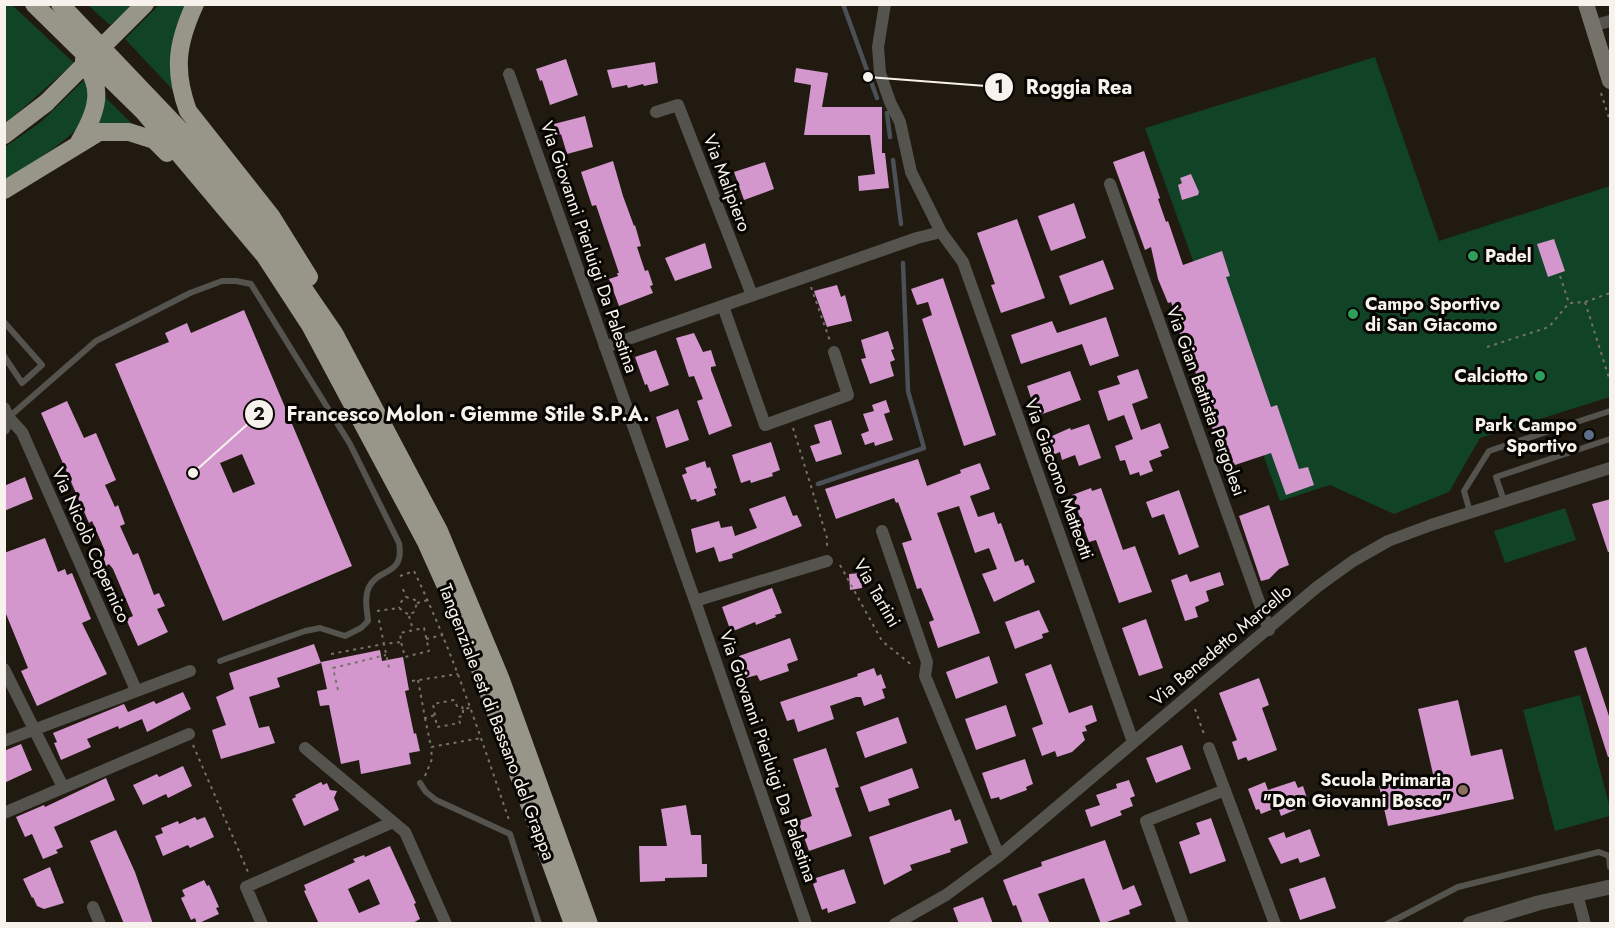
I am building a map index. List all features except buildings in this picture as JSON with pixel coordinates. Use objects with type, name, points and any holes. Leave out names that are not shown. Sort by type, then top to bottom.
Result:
[{"type":"highway","points":[[4,135],[46,103],[145,4]]},
{"type":"highway","points":[[195,4],[183,30],[179,71],[180,90],[188,111],[271,216],[314,285],[334,333]]},
{"type":"highway","name":"Tangenziale est di Bassano del Grappa","points":[[42,7],[182,132],[248,213],[334,333],[439,531],[501,680],[589,924]]},
{"type":"highway","name":"Tangenziale est di Bassano del Grappa","points":[[42,7],[66,35],[143,111],[264,256],[321,344],[426,542],[466,631],[573,924]]},
{"type":"highway","points":[[66,35],[83,59],[96,84],[96,105],[88,127],[78,144]]},
{"type":"highway","points":[[4,190],[99,132],[129,132],[154,140],[246,245],[264,256]]},
{"type":"main road","points":[[1586,4],[1611,81]]},
{"type":"street","name":"Via Giacomo Matteotti","points":[[885,4],[878,47],[880,73],[900,122],[911,172],[941,232],[963,262],[1133,742]]},
{"type":"street","points":[[1592,26],[1611,21]]},
{"type":"street","name":"Via Giovanni Pierluigi Da Palestina","points":[[509,74],[806,924]]},
{"type":"street","name":"Via Malipiero","points":[[656,112],[678,105],[752,295]]},
{"type":"street","name":"Via Gian Battista Pergolesi","points":[[1110,184],[1269,630]]},
{"type":"street","points":[[605,347],[917,238],[941,232]]},
{"type":"street","points":[[723,306],[765,425],[848,395],[834,352]]},
{"type":"street","name":"Via Nicolò Copernico","points":[[6,418],[22,432],[136,690]]},
{"type":"street","name":"Via Benedetto Marcello","points":[[895,924],[946,895],[999,856],[1269,630],[1317,587],[1370,551],[1431,525],[1611,468]]},
{"type":"street","name":"Via Tartini","points":[[882,531],[927,662],[926,676],[999,856]]},
{"type":"street","points":[[695,601],[826,561]]},
{"type":"street","points":[[4,669],[63,787]]},
{"type":"street","points":[[4,741],[33,728],[190,671]]},
{"type":"street","points":[[4,813],[189,734]]},
{"type":"street","points":[[305,748],[405,832],[446,924]]},
{"type":"street","points":[[1209,748],[1275,924]]},
{"type":"street","points":[[1183,924],[1146,821],[1225,790]]},
{"type":"street","points":[[262,924],[246,887],[393,822]]},
{"type":"street","points":[[1470,924],[1538,903],[1611,887]]},
{"type":"street","points":[[1577,894],[1585,924]]},
{"type":"street","points":[[93,907],[100,924]]},
{"type":"lane","points":[[6,418],[96,341],[201,289],[222,282],[236,281],[251,284],[350,444],[399,543],[401,555],[395,566],[374,580],[368,589],[366,602],[368,621],[361,628],[345,636],[320,628],[305,631],[220,661]]},
{"type":"lane","points":[[4,322],[42,365],[22,383],[4,356]]},
{"type":"lane","points":[[1470,512],[1464,491],[1489,451],[1611,411]]},
{"type":"lane","points":[[1504,501],[1496,477],[1611,439]]},
{"type":"lane","points":[[421,781],[426,792],[436,800],[510,834],[539,924]]},
{"type":"lane","points":[[1387,924],[1458,887],[1599,852],[1609,856],[1611,867]]},
{"type":"path","points":[[807,276],[834,352]]},
{"type":"path","points":[[1560,276],[1569,303]]},
{"type":"path","points":[[1487,347],[1549,327],[1569,303],[1585,302],[1611,293]]},
{"type":"path","points":[[1585,302],[1611,381]]},
{"type":"path","name":"Via Tartini","points":[[789,416],[826,538],[826,561],[838,562],[882,641],[926,676]]},
{"type":"path","points":[[394,578],[414,571],[428,600],[471,707],[512,827],[503,825]]},
{"type":"path","points":[[403,589],[406,597]]},
{"type":"path","points":[[406,597],[417,603]]},
{"type":"path","points":[[399,608],[406,597]]},
{"type":"path","points":[[417,603],[428,600]]},
{"type":"path","points":[[409,615],[414,612],[417,603]]},
{"type":"path","points":[[376,606],[389,668]]},
{"type":"path","points":[[378,611],[399,608],[409,615],[412,630]]},
{"type":"path","points":[[424,628],[429,651],[405,657],[400,633],[412,630],[424,628]]},
{"type":"path","points":[[426,639],[443,635]]},
{"type":"path","points":[[331,654],[401,642]]},
{"type":"path","points":[[338,690],[333,668],[386,656]]},
{"type":"path","points":[[412,681],[458,674]]},
{"type":"path","points":[[418,680],[432,759],[430,768],[421,781]]},
{"type":"path","points":[[454,700],[457,706],[462,706],[463,710],[463,716],[458,717],[460,723],[437,727],[433,704],[454,700]]},
{"type":"path","points":[[463,710],[471,707]]},
{"type":"path","points":[[1195,709],[1209,748]]},
{"type":"path","points":[[425,718],[435,715]]},
{"type":"path","points":[[189,734],[253,884]]},
{"type":"path","points":[[431,747],[481,738]]},
{"type":"green space","points":[[5,5],[12,5],[74,63],[5,124]]},
{"type":"green space","points":[[88,5],[134,5],[110,25]]},
{"type":"green space","points":[[159,5],[189,5],[173,90],[125,39]]},
{"type":"green space","points":[[1375,57],[1439,241],[1610,186],[1610,397],[1480,438],[1449,492],[1394,514],[1330,485],[1280,501],[1145,128]]},
{"type":"green space","points":[[84,80],[89,103],[88,112],[81,125],[49,151],[5,179],[5,147],[41,122]]},
{"type":"green space","points":[[102,94],[136,128],[94,128]]},
{"type":"green space","points":[[1565,508],[1576,540],[1505,563],[1494,531]]},
{"type":"green space","points":[[1580,695],[1610,808],[1610,816],[1555,831],[1523,710]]},
{"type":"waterway","points":[[843,4],[877,98]]},
{"type":"waterway","points":[[887,113],[890,137]]},
{"type":"waterway","points":[[893,160],[901,224]]},
{"type":"waterway","points":[[818,484],[924,448],[908,391],[903,263]]},
{"type":"place","name":"Roggia Rea","points":[[868,77]]},
{"type":"place","name":"Padel","points":[[1473,256]]},
{"type":"place","name":"Campo Sportivo di San Giacomo","points":[[1353,314]]},
{"type":"place","name":"Calciotto","points":[[1540,376]]},
{"type":"place","name":"Park Campo Sportivo","points":[[1589,435]]},
{"type":"place","name":"Francesco Molon - Giemme Stile S.P.A.","points":[[193,473]]},
{"type":"place","name":"Scuola Primaria \"Don Giovanni Bosco\"","points":[[1463,790]]}]
